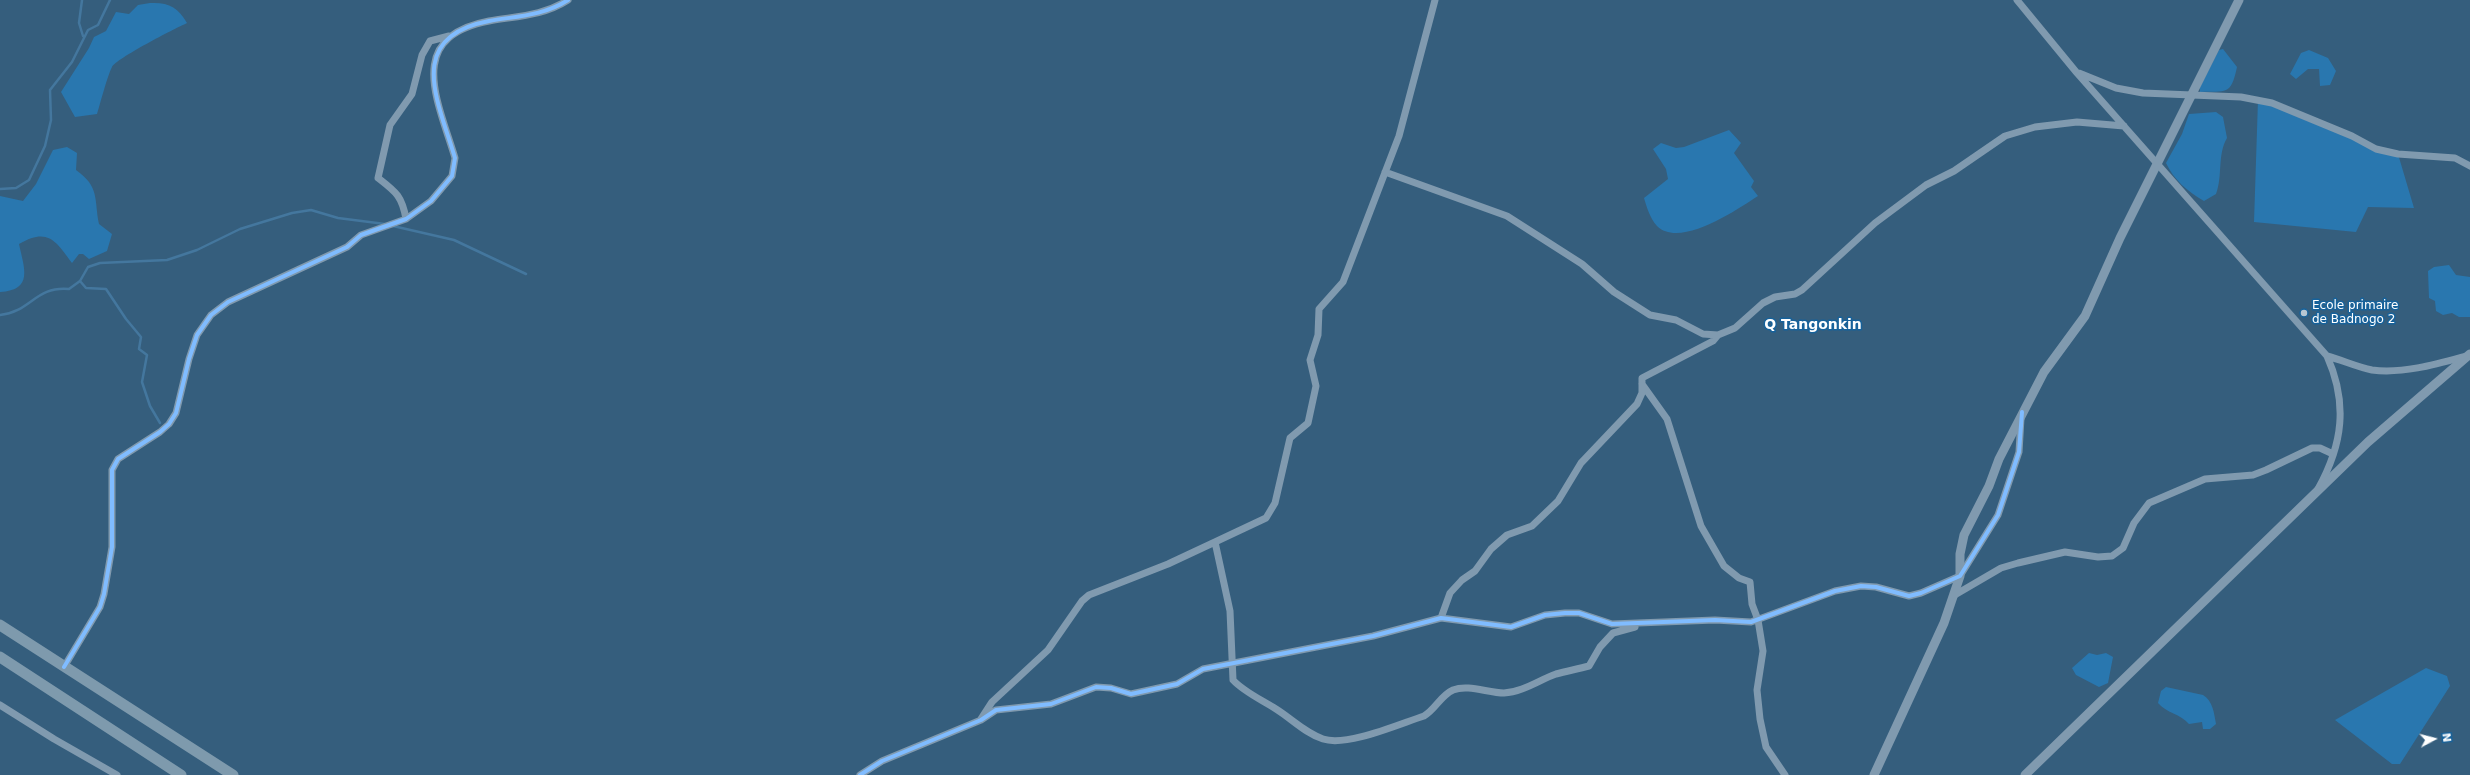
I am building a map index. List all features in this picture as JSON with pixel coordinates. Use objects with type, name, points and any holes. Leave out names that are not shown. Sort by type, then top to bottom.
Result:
[{"type":"highway","points":[[0,625],[64,668],[233,775]]},
{"type":"highway","points":[[0,657],[181,775]]},
{"type":"street","points":[[406,219],[404,206],[398,194],[378,178],[390,125],[412,94],[422,55],[430,41],[455,34],[489,21],[533,15],[568,0]]},
{"type":"street","points":[[981,720],[992,702],[1048,650],[1082,601],[1089,595],[1168,564],[1266,518],[1275,503],[1290,438],[1308,423],[1316,386],[1310,360],[1318,335],[1319,309],[1342,282],[1399,136],[1435,0]]},
{"type":"street","points":[[2017,0],[2077,73],[2327,356],[2335,373],[2341,398],[2338,435],[2334,454],[2327,472],[2314,494]]},
{"type":"street","points":[[1960,576],[1960,554],[1964,535],[2022,412],[2044,372],[2085,316],[2120,238],[2158,165],[2190,97],[2239,0]]},
{"type":"street","points":[[64,668],[100,607],[104,594],[112,547],[112,470],[118,458],[160,432],[176,413],[197,335],[211,315],[228,302],[347,247],[361,235],[406,219],[439,193],[452,176],[455,167],[455,158],[437,98],[433,74],[436,55],[442,43],[455,34]]},
{"type":"street","points":[[2077,73],[2116,88],[2143,93],[2190,97],[2241,97],[2272,103],[2352,136],[2376,149],[2398,154],[2455,158],[2470,166]]},
{"type":"street","points":[[1385,172],[1507,216],[1582,264],[1614,292],[1650,315],[1676,320],[1703,334],[1718,335],[1735,328],[1763,303],[1776,297],[1795,294],[1802,290],[1875,223],[1926,185],[1954,171],[2005,136],[2035,127],[2077,122],[2124,126]]},
{"type":"street","points":[[1441,618],[1450,593],[1462,580],[1476,571],[1491,549],[1508,535],[1532,526],[1558,501],[1581,463],[1637,404],[1642,392],[1642,378],[1713,341],[1718,335]]},
{"type":"street","points":[[2327,356],[2372,370],[2433,365],[2469,355]]},
{"type":"street","points":[[2025,775],[2368,442],[2469,355]]},
{"type":"street","points":[[1642,384],[1667,419],[1701,526],[1724,566],[1739,578],[1750,582],[1752,604],[1758,620],[1762,652],[1757,690],[1760,719],[1766,747],[1785,775]]},
{"type":"street","points":[[1874,775],[1944,623],[1960,576],[1998,515],[2019,452],[2022,412]]},
{"type":"street","points":[[1953,596],[2001,568],[2018,563],[2065,552],[2098,557],[2112,556],[2123,548],[2134,523],[2149,503],[2205,479],[2253,474],[2312,448],[2320,448],[2334,454]]},
{"type":"street","points":[[1215,542],[1230,611],[1233,680],[1239,686],[1278,710],[1303,729],[1324,739],[1345,740],[1424,716],[1433,711],[1445,694],[1461,688],[1505,693],[1518,690],[1556,675],[1589,666],[1600,647],[1614,633],[1642,624]]},
{"type":"street","points":[[860,775],[882,761],[981,720],[996,710],[1051,704],[1096,687],[1111,688],[1131,694],[1177,684],[1204,669],[1345,640],[1373,636],[1441,618],[1512,627],[1545,615],[1579,614],[1612,624],[1758,620],[1835,591],[1868,587],[1909,596],[1942,586],[1960,576]]},
{"type":"street","points":[[0,705],[54,739],[117,775]]},
{"type":"shaded area","points":[[162,3],[176,9],[187,23],[146,44],[116,63],[110,71],[97,114],[75,117],[61,92],[89,48],[94,37],[106,31],[116,12],[129,14],[138,5]]},
{"type":"shaded area","points":[[2223,49],[2237,67],[2230,87],[2222,91],[2200,92],[2200,87],[2219,50]]},
{"type":"shaded area","points":[[2309,50],[2328,58],[2336,71],[2330,85],[2320,86],[2319,69],[2308,69],[2296,79],[2290,74],[2301,53]]},
{"type":"shaded area","points":[[2258,100],[2376,149],[2398,154],[2414,208],[2368,207],[2356,232],[2254,222]]},
{"type":"shaded area","points":[[2216,112],[2223,117],[2227,138],[2222,151],[2216,194],[2204,201],[2182,185],[2173,175],[2166,163],[2182,134],[2189,114]]},
{"type":"shaded area","points":[[1729,130],[1741,143],[1734,153],[1754,181],[1751,187],[1758,196],[1723,217],[1694,230],[1680,233],[1667,232],[1657,226],[1651,216],[1644,198],[1668,179],[1666,169],[1653,149],[1661,143],[1676,148],[1684,147]]},
{"type":"shaded area","points":[[67,147],[77,153],[76,170],[84,176],[93,188],[99,224],[112,234],[107,251],[89,259],[83,254],[79,254],[72,263],[61,248],[50,239],[37,237],[29,239],[19,244],[24,269],[22,282],[18,287],[0,292],[0,196],[23,201],[36,184],[53,150]]},
{"type":"shaded area","points":[[2449,265],[2456,275],[2470,277],[2470,317],[2459,317],[2452,313],[2443,315],[2436,311],[2435,301],[2429,298],[2428,271],[2434,267]]},
{"type":"shaded area","points":[[2089,653],[2097,655],[2106,653],[2113,657],[2108,683],[2099,687],[2076,675],[2072,668]]},
{"type":"shaded area","points":[[2426,668],[2447,676],[2450,686],[2400,764],[2392,764],[2335,720]]},
{"type":"shaded area","points":[[2166,687],[2203,695],[2211,704],[2216,724],[2210,729],[2203,729],[2202,722],[2189,724],[2182,718],[2165,709],[2158,703],[2161,691]]},
{"type":"waterway","points":[[82,0],[79,23],[83,36]]},
{"type":"waterway","points":[[0,189],[16,188],[29,180],[45,146],[51,120],[50,90],[72,62],[88,30],[98,25],[110,0]]},
{"type":"waterway","points":[[0,315],[19,309],[48,291],[69,289],[80,281],[88,267],[100,263],[167,260],[197,250],[240,229],[292,213],[311,210],[338,218],[385,224]]},
{"type":"waterway","points":[[393,226],[454,240],[526,274]]},
{"type":"waterway","points":[[80,281],[86,288],[106,289],[126,319],[141,337],[139,349],[147,355],[142,382],[150,406],[160,423]]},
{"type":"cycle path","points":[[64,667],[100,607],[104,594],[112,547],[112,470],[118,459],[160,432],[169,424],[176,413],[189,359],[197,335],[211,315],[228,302],[347,247],[361,235],[406,219],[431,201],[452,176],[455,158],[441,115],[436,94],[434,74],[436,56],[445,41],[462,29],[489,21],[539,12],[568,0]]},
{"type":"cycle path","points":[[860,775],[882,761],[981,720],[996,710],[1051,704],[1096,687],[1111,688],[1131,694],[1177,684],[1203,669],[1373,636],[1441,618],[1511,627],[1545,615],[1565,613],[1579,613],[1612,624],[1715,620],[1751,622],[1835,591],[1861,586],[1876,587],[1909,596],[1921,593],[1960,576],[1998,515],[2019,452],[2022,412]]},
{"type":"place","name":"Ecole primaire de Badnogo 2","points":[[2304,313]]},
{"type":"district","name":"Q Tangonkin","points":[[1813,325]]}]
